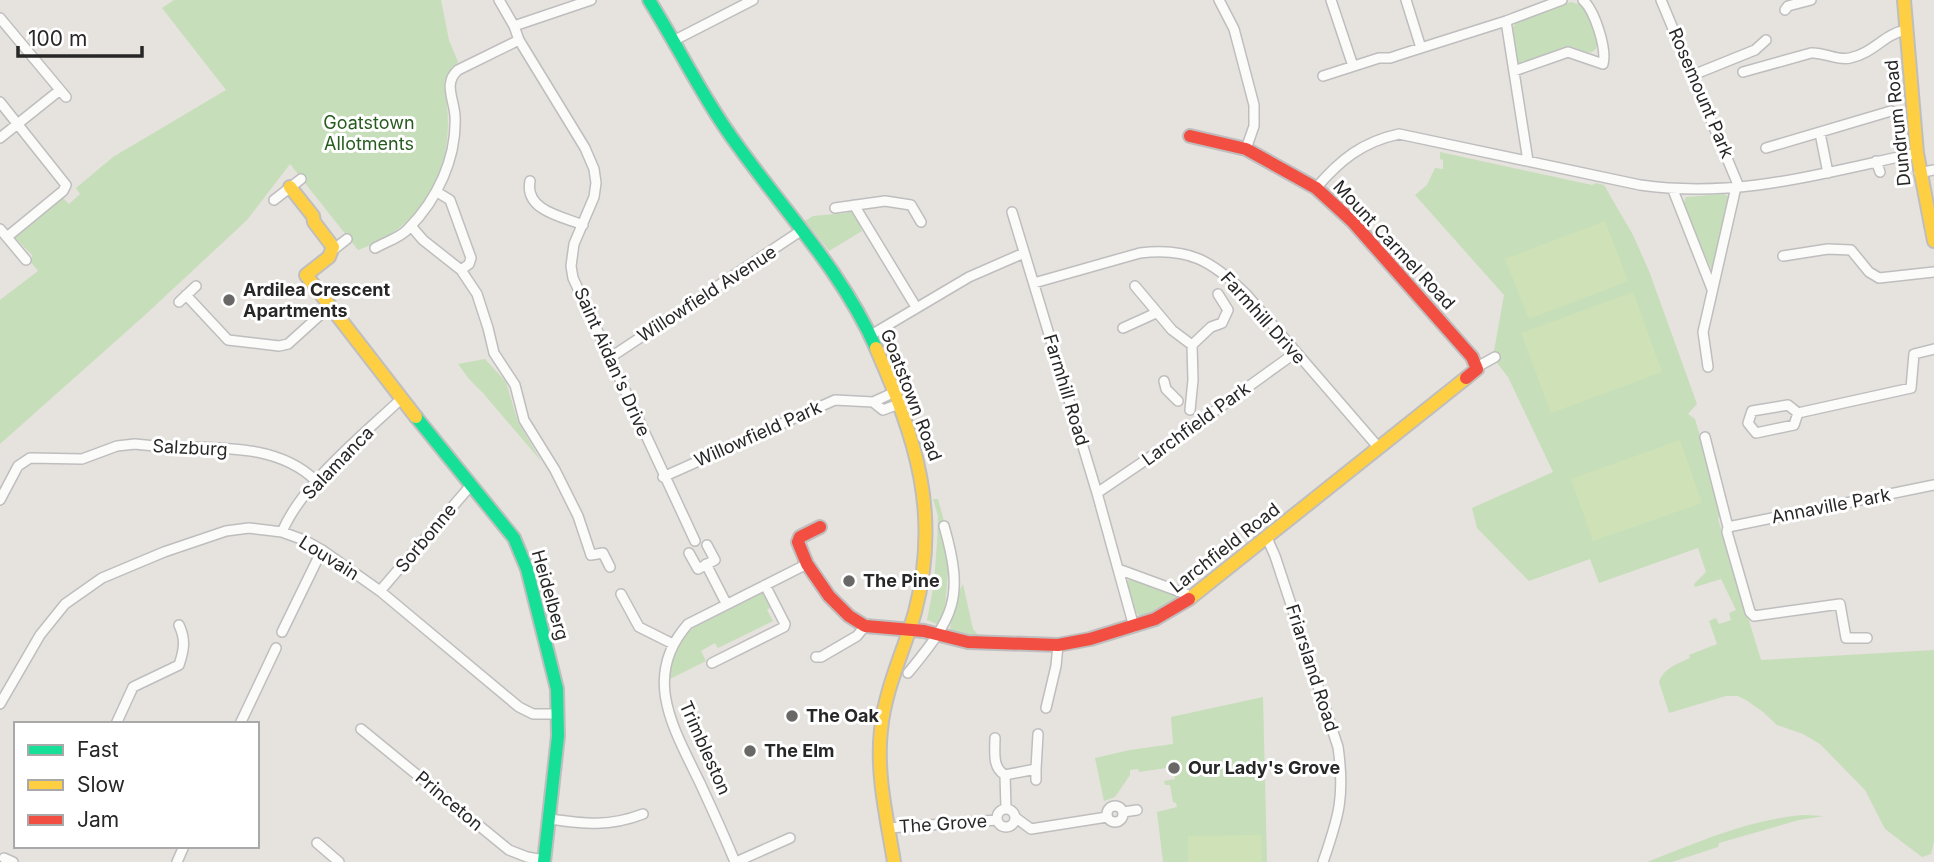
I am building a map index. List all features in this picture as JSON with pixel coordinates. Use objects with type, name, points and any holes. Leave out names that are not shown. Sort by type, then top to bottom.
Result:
[{"type":"street","name":"Saint Aidan's Drive","points":[[499,0],[519,40],[590,159],[596,183],[590,212],[574,244],[571,265],[573,278],[695,541]]},
{"type":"street","points":[[514,26],[591,0]]},
{"type":"street","name":"Goatstown Road","points":[[649,0],[707,103],[836,276],[871,335],[897,398],[922,474],[927,509],[923,572],[908,631],[893,674],[881,727],[880,755],[894,862]]},
{"type":"street","points":[[673,41],[753,0]]},
{"type":"street","points":[[1219,0],[1234,29],[1254,106],[1254,126],[1246,149]]},
{"type":"street","points":[[1331,0],[1353,66]]},
{"type":"street","points":[[1406,0],[1421,48]]},
{"type":"street","points":[[1323,76],[1506,21],[1562,0]]},
{"type":"street","points":[[1514,71],[1568,52],[1603,64],[1604,48],[1591,8],[1583,0]]},
{"type":"street","name":"Rosemount Park","points":[[1661,0],[1738,187]]},
{"type":"street","points":[[1785,10],[1788,6],[1811,0]]},
{"type":"street","name":"Dundrum Road","points":[[1904,0],[1919,173],[1934,241]]},
{"type":"street","points":[[0,18],[63,94],[0,138]]},
{"type":"street","points":[[1506,21],[1528,162]]},
{"type":"street","points":[[1743,72],[1811,53],[1822,52],[1841,59],[1849,58],[1873,50],[1895,32],[1906,30]]},
{"type":"street","points":[[375,248],[401,235],[438,192],[453,146],[455,116],[449,84],[451,76],[519,40]]},
{"type":"street","points":[[1693,75],[1755,50],[1766,40]]},
{"type":"street","points":[[0,102],[66,185],[63,191],[7,237]]},
{"type":"street","points":[[1766,148],[1891,111]]},
{"type":"street","points":[[1820,133],[1828,173]]},
{"type":"street","points":[[1316,188],[1339,163],[1369,143],[1399,134],[1673,190],[1777,184],[1917,153]]},
{"type":"street","name":"Mount Carmel Road","points":[[1190,136],[1246,149],[1316,188],[1352,221],[1386,258],[1472,357],[1477,368]]},
{"type":"street","points":[[1876,161],[1880,172]]},
{"type":"street","points":[[1919,173],[1934,170]]},
{"type":"street","points":[[274,200],[301,179]]},
{"type":"street","points":[[530,181],[528,188],[534,200],[550,215],[583,225]]},
{"type":"street","points":[[290,187],[313,216],[333,250],[347,239]]},
{"type":"street","points":[[1708,367],[1703,332],[1738,187]]},
{"type":"street","points":[[1673,190],[1712,291]]},
{"type":"street","points":[[438,192],[450,200],[471,258],[461,270]]},
{"type":"street","points":[[835,208],[885,201],[911,205],[922,222]]},
{"type":"street","points":[[854,205],[916,307]]},
{"type":"street","name":"Farmhill Road","points":[[1012,212],[1097,492],[1134,627]]},
{"type":"street","points":[[411,226],[423,240],[461,270],[477,294],[494,352],[515,385],[524,420],[578,516],[591,555],[603,553],[610,567]]},
{"type":"street","points":[[0,229],[26,260]]},
{"type":"street","name":"Willowfield Avenue","points":[[611,357],[802,230]]},
{"type":"street","points":[[1783,256],[1828,249],[1851,250],[1869,272],[1879,278],[1934,272]]},
{"type":"street","name":"Heidelberg","points":[[333,250],[329,257],[306,275],[401,399],[514,538],[527,569],[557,689],[558,736],[544,861]]},
{"type":"street","name":"Farmhill Drive","points":[[1034,283],[1140,253],[1157,251],[1190,254],[1223,272],[1246,295],[1379,448]]},
{"type":"street","points":[[871,335],[969,277],[1024,253]]},
{"type":"street","points":[[178,302],[196,286]]},
{"type":"street","points":[[1135,286],[1172,330],[1192,345]]},
{"type":"street","points":[[1164,381],[1166,389],[1178,401],[1190,406],[1193,380],[1192,345],[1211,327],[1222,323],[1228,310],[1218,294]]},
{"type":"street","points":[[186,295],[228,340],[279,346],[295,339],[330,306]]},
{"type":"street","points":[[1123,328],[1156,313]]},
{"type":"street","points":[[1798,413],[1794,425],[1756,433],[1748,423],[1752,411],[1787,405],[1798,413],[1911,388],[1914,354],[1934,349]]},
{"type":"street","name":"Larchfield Park","points":[[1097,492],[1162,449],[1295,353]]},
{"type":"street","name":"Larchfield Road","points":[[908,631],[924,631],[968,642],[1058,645],[1090,639],[1155,619],[1190,599],[1477,368],[1495,358]]},
{"type":"street","name":"Willowfield Park","points":[[663,477],[835,400],[873,402],[883,410],[897,398]]},
{"type":"street","name":"Salamanca","points":[[282,532],[288,518],[316,481],[401,399]]},
{"type":"street","points":[[1174,414],[1178,401]]},
{"type":"street","points":[[1705,437],[1727,531],[1750,612],[1754,616],[1840,604],[1846,638],[1867,638]]},
{"type":"street","name":"Salzburg","points":[[0,500],[18,466],[30,458],[82,459],[117,446],[135,444],[258,451],[285,458],[303,468],[316,481]]},
{"type":"street","name":"Sorbonne","points":[[380,592],[472,484]]},
{"type":"street","name":"Annaville Park","points":[[1728,527],[1934,485]]},
{"type":"street","points":[[908,673],[939,635],[948,617],[955,584],[954,563],[944,526]]},
{"type":"street","points":[[820,527],[800,537],[798,542],[807,564],[829,596],[849,617],[865,626],[908,631]]},
{"type":"street","name":"Louvain","points":[[0,704],[40,635],[65,604],[102,578],[164,552],[226,531],[249,528],[282,532],[322,550],[380,592],[519,707],[533,714],[558,714]]},
{"type":"street","name":"Friarsland Road","points":[[1267,538],[1338,747],[1342,800],[1322,862]]},
{"type":"street","points":[[690,553],[698,569],[715,560],[707,545]]},
{"type":"street","points":[[1256,547],[1259,551],[1275,556]]},
{"type":"street","points":[[282,632],[322,550]]},
{"type":"street","points":[[706,564],[726,603]]},
{"type":"street","points":[[621,594],[639,627],[673,644],[688,624],[807,564]]},
{"type":"street","points":[[1118,569],[1186,594],[1190,599]]},
{"type":"street","points":[[712,663],[783,627],[785,624],[765,585]]},
{"type":"street","points":[[117,722],[133,687],[178,665],[184,647],[184,634],[179,625]]},
{"type":"street","points":[[816,657],[821,657],[858,636],[865,626]]},
{"type":"street","name":"Trimbleston","points":[[673,644],[667,660],[664,694],[669,718],[735,862]]},
{"type":"street","points":[[1046,708],[1058,645]]},
{"type":"street","points":[[241,722],[276,648]]},
{"type":"street","name":"Princeton","points":[[361,729],[509,850],[544,861]]},
{"type":"street","points":[[1036,780],[1038,734]]},
{"type":"street","name":"The Grove","points":[[995,738],[997,769],[1005,775],[1006,808]]},
{"type":"street","points":[[1005,775],[1036,769]]},
{"type":"street","name":"The Grove","points":[[1016,818],[1014,824],[1006,827],[1000,825],[997,820],[999,812],[1006,808],[1012,810],[1016,818],[1031,829],[1107,817],[1113,822],[1118,821],[1123,812],[1137,810]]},
{"type":"street","points":[[550,819],[591,825],[625,821],[643,814]]},
{"type":"street","name":"The Grove","points":[[889,828],[997,820]]},
{"type":"street","points":[[735,862],[790,838]]},
{"type":"street","points":[[317,843],[339,862]]},
{"type":"green space","name":"Goatstown Allotments","points":[[174,0],[441,0],[449,40],[458,62],[449,73],[444,86],[448,113],[447,139],[443,163],[434,186],[421,206],[404,224],[358,250],[290,164],[247,220],[0,444],[0,300],[38,271],[29,260],[33,256],[15,238],[63,198],[69,204],[80,194],[76,188],[113,157],[226,90],[162,8]]},
{"type":"green space","points":[[1571,2],[1584,6],[1596,33],[1597,47],[1587,52],[1565,47],[1523,65],[1517,62],[1513,28],[1517,20]]},
{"type":"green space","points":[[1440,152],[1592,185],[1604,185],[1633,235],[1649,271],[1697,404],[1688,414],[1695,419],[1722,511],[1718,519],[1761,660],[1934,650],[1934,841],[1931,854],[1922,857],[1885,829],[1865,790],[1820,744],[1803,734],[1777,725],[1746,700],[1738,696],[1726,696],[1669,713],[1659,682],[1661,677],[1672,667],[1690,658],[1689,655],[1717,644],[1709,621],[1716,618],[1719,624],[1731,620],[1729,613],[1736,610],[1721,579],[1695,587],[1694,584],[1706,572],[1698,548],[1599,583],[1590,559],[1529,581],[1477,528],[1472,508],[1553,472],[1508,377],[1490,354],[1494,351],[1504,295],[1415,195],[1427,185],[1435,168],[1443,169]]},
{"type":"green space","points":[[1724,194],[1729,197],[1730,203],[1713,273],[1683,205],[1686,197]]},
{"type":"green space","points":[[849,209],[854,211],[862,231],[829,251],[805,221],[813,216],[847,213]]},
{"type":"green space","points":[[1605,221],[1628,281],[1529,319],[1505,259]]},
{"type":"green space","points":[[1633,292],[1662,372],[1551,413],[1521,333]]},
{"type":"green space","points":[[485,359],[506,382],[518,422],[541,461],[458,364]]},
{"type":"green space","points":[[1680,440],[1702,503],[1593,541],[1571,479]]},
{"type":"green space","points":[[933,499],[938,499],[944,521],[940,530],[949,563],[945,606],[939,625],[927,620],[934,584],[937,543],[938,516]]},
{"type":"green space","points":[[1131,578],[1174,594],[1178,599],[1143,618],[1133,608],[1129,598],[1125,583]]},
{"type":"green space","points":[[963,584],[973,629],[978,635],[976,637],[958,636],[950,628],[957,595]]},
{"type":"green space","points":[[757,592],[764,592],[772,606],[767,610],[773,621],[718,648],[715,643],[701,651],[706,661],[668,680],[677,649],[691,630],[710,617],[757,595]]},
{"type":"green space","points":[[1263,697],[1267,862],[1163,862],[1157,812],[1177,807],[1173,802],[1170,785],[1165,785],[1164,781],[1175,779],[1173,767],[1139,772],[1138,769],[1130,770],[1130,775],[1115,797],[1104,801],[1095,758],[1173,744],[1171,717]]},
{"type":"green space","points":[[1805,815],[1824,816],[1799,820],[1719,843],[1718,847],[1672,862],[1647,862],[1744,826]]},
{"type":"green space","points":[[1261,835],[1262,862],[1188,862],[1188,836]]},
{"type":"traffic: fast","points":[[649,0],[726,128],[813,244],[847,294],[876,348]]},
{"type":"traffic: fast","points":[[416,417],[514,538],[527,569],[557,689],[558,736],[544,862]]},
{"type":"traffic: slow","points":[[1904,0],[1917,153],[1934,241]]},
{"type":"traffic: slow","points":[[290,187],[333,247],[329,257],[306,275],[416,417]]},
{"type":"traffic: slow","points":[[876,348],[913,445],[925,509],[926,542],[915,612],[886,699],[881,730],[881,780],[894,862]]},
{"type":"traffic: slow","points":[[1189,599],[1466,378]]},
{"type":"traffic: jam","points":[[1190,136],[1246,149],[1316,188],[1352,221],[1472,357],[1477,369],[1466,378]]},
{"type":"traffic: jam","points":[[820,527],[800,537],[798,542],[807,564],[829,596],[849,616],[865,626],[924,631],[968,642],[1058,645],[1090,639],[1155,619],[1189,599]]},
{"type":"place","name":"Ardilea Crescent Apartments","points":[[229,300]]},
{"type":"place","name":"The Pine","points":[[849,581]]},
{"type":"place","name":"The Oak","points":[[792,716]]},
{"type":"place","name":"The Elm","points":[[750,751]]},
{"type":"place","name":"Our Lady's Grove","points":[[1174,768]]}]
